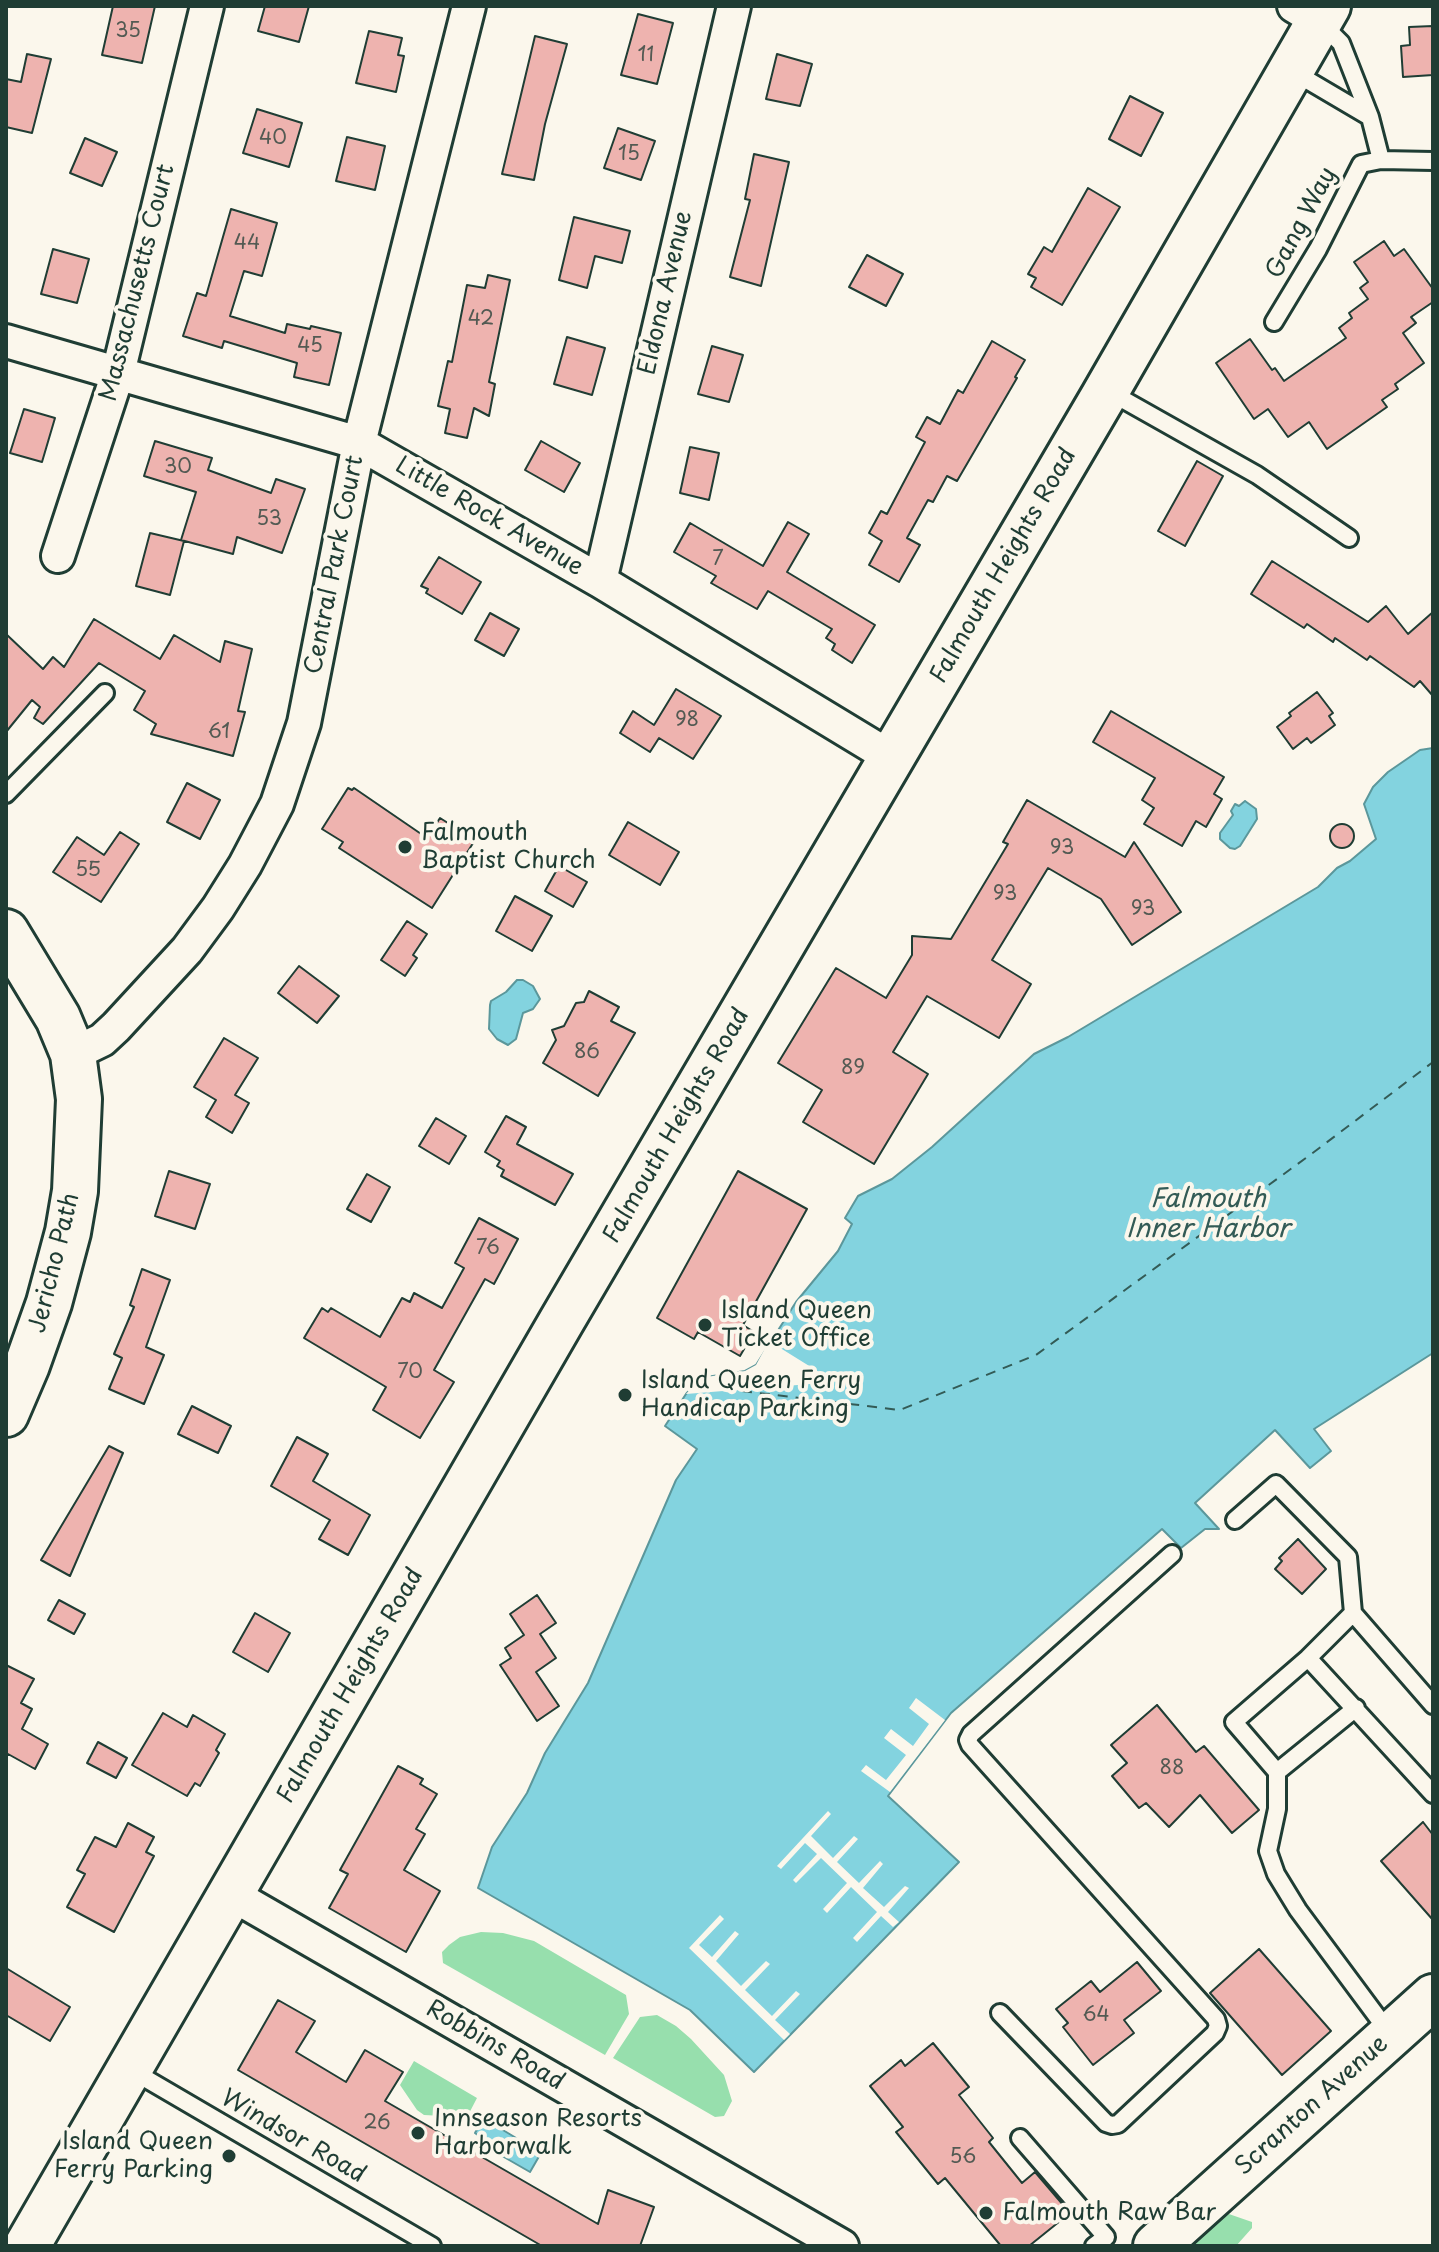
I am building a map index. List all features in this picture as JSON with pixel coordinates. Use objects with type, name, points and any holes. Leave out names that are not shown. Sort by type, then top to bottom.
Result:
[{"type":"main road","name":"Falmouth Heights Road","points":[[27,2246],[1107,390],[1291,70],[1313,11]]},
{"type":"main road","name":"Jericho Path","points":[[6,932],[45,993],[73,1054],[79,1099],[75,1191],[68,1232],[49,1303],[6,1414]]},
{"type":"main road","name":"Scranton Avenue","points":[[1156,2246],[1433,1997]]},
{"type":"street","name":"Massachusetts Court","points":[[58,556],[118,373],[207,6]]},
{"type":"street","name":"Central Park Court","points":[[73,1054],[102,1040],[187,950],[218,908],[273,814],[294,760],[307,710],[359,443],[469,6]]},
{"type":"street","name":"Eldona Avenue","points":[[600,581],[734,6]]},
{"type":"street","name":"Little Rock Avenue","points":[[6,341],[359,443],[600,581],[892,758]]},
{"type":"street","name":"Robbins Road","points":[[231,1894],[842,2246]]},
{"type":"lane","points":[[1313,11],[1341,43],[1370,117],[1381,160],[1433,161]]},
{"type":"lane","points":[[1291,70],[1370,117]]},
{"type":"lane","name":"Gang Way","points":[[1274,322],[1318,249],[1361,164],[1381,160]]},
{"type":"lane","points":[[1107,390],[1257,475],[1349,538]]},
{"type":"lane","points":[[6,794],[105,693]]},
{"type":"lane","points":[[1235,1520],[1276,1484],[1348,1557],[1353,1613],[1433,1705]]},
{"type":"lane","points":[[1000,2013],[1106,2123],[1112,2125],[1118,2124],[1215,2033],[1218,2026],[1216,2019],[968,1740],[971,1734],[1172,1554]]},
{"type":"lane","points":[[1353,1613],[1308,1658],[1234,1722],[1277,1772],[1277,1809],[1268,1851],[1276,1874],[1298,1910],[1390,2035]]},
{"type":"lane","points":[[1308,1658],[1433,1794]]},
{"type":"lane","points":[[1277,1772],[1356,1708]]},
{"type":"lane","name":"Windsor Road","points":[[130,2069],[432,2246]]},
{"type":"lane","points":[[1020,2138],[1106,2237],[1094,2246]]},
{"type":"green space","points":[[481,1932],[503,1933],[534,1941],[626,1995],[629,2014],[605,2055],[443,1963],[442,1952],[449,1945],[460,1937]]},
{"type":"green space","points":[[657,2015],[691,2039],[724,2075],[732,2101],[724,2116],[715,2117],[613,2058],[640,2017]]},
{"type":"green space","points":[[414,2061],[477,2098],[465,2121],[458,2117],[455,2122],[443,2116],[424,2115],[417,2110],[400,2085]]},
{"type":"green space","points":[[1226,2213],[1252,2222],[1252,2228],[1236,2246],[1189,2246]]},
{"type":"water","name":"Falmouth Inner Harbor","points":[[1433,748],[1433,1353],[1314,1429],[1331,1451],[1310,1468],[1275,1430],[1195,1503],[1219,1529],[1205,1529],[1181,1548],[1162,1529],[951,1713],[888,1796],[959,1862],[754,2072],[690,2010],[478,1888],[492,1847],[527,1793],[545,1753],[588,1683],[676,1480],[697,1449],[665,1426],[700,1378],[745,1371],[756,1365],[796,1302],[838,1251],[852,1224],[845,1218],[858,1196],[892,1179],[932,1147],[1034,1054],[1068,1037],[1318,887],[1337,868],[1376,839],[1364,804],[1373,787],[1388,772],[1420,750]]},
{"type":"water","points":[[1245,801],[1256,809],[1257,819],[1240,846],[1230,848],[1220,839],[1220,833],[1233,815],[1231,811],[1235,804],[1239,806]]},
{"type":"water","points":[[517,980],[533,986],[540,999],[533,1009],[523,1013],[516,1039],[508,1045],[497,1039],[489,1029],[490,1005]]},
{"type":"water","points":[[488,2121],[541,2153],[530,2172],[476,2141],[479,2136],[475,2133],[480,2124],[485,2126]]},
{"type":"pier","points":[[769,1341],[835,1382],[686,1394],[700,1378],[745,1371],[756,1365]]},
{"type":"pier","points":[[916,1698],[945,1720],[890,1792],[861,1771],[866,1765],[886,1780],[906,1755],[884,1738],[891,1729],[913,1746],[929,1724],[909,1708]]},
{"type":"pier","points":[[828,1811],[831,1814],[811,1836],[833,1858],[854,1836],[858,1839],[837,1862],[859,1883],[880,1861],[883,1864],[863,1888],[884,1907],[905,1886],[909,1888],[888,1912],[899,1922],[893,1927],[881,1916],[857,1942],[853,1938],[877,1912],[851,1887],[827,1913],[823,1909],[847,1883],[821,1858],[796,1883],[793,1880],[817,1854],[805,1843],[781,1869],[777,1866]]},
{"type":"pier","points":[[720,1915],[724,1919],[699,1945],[712,1957],[735,1931],[739,1934],[716,1961],[741,1986],[766,1961],[770,1964],[745,1990],[772,2016],[796,1991],[800,1994],[775,2020],[790,2034],[784,2040],[689,1948]]},
{"type":"building","points":[[113,6],[155,6],[142,63],[102,55]]},
{"type":"building","points":[[265,6],[309,6],[299,42],[258,31]]},
{"type":"building","points":[[638,14],[673,23],[657,84],[621,75]]},
{"type":"building","points":[[1433,26],[1433,75],[1403,77],[1401,46],[1410,45],[1409,27]]},
{"type":"building","points":[[369,31],[402,38],[398,55],[404,56],[396,92],[356,83]]},
{"type":"building","points":[[535,36],[567,44],[545,124],[534,180],[502,174]]},
{"type":"building","points":[[27,54],[51,59],[32,133],[6,127],[6,79],[21,82]]},
{"type":"building","points":[[777,54],[812,64],[800,106],[766,99]]},
{"type":"building","points":[[1130,96],[1163,113],[1141,156],[1109,139]]},
{"type":"building","points":[[257,109],[302,123],[289,167],[243,153]]},
{"type":"building","points":[[618,128],[655,141],[641,180],[604,168]]},
{"type":"building","points":[[347,137],[385,146],[375,190],[336,181]]},
{"type":"building","points":[[85,138],[117,152],[102,186],[70,173]]},
{"type":"building","points":[[754,154],[789,162],[761,286],[730,277],[750,200],[745,199]]},
{"type":"building","points":[[1088,188],[1120,207],[1062,305],[1031,287],[1036,278],[1028,274],[1044,247],[1052,252]]},
{"type":"building","points":[[231,209],[277,223],[262,276],[244,271],[230,316],[285,333],[287,324],[341,333],[329,385],[294,377],[297,363],[224,341],[222,348],[183,336],[197,293],[206,296]]},
{"type":"building","points":[[574,217],[630,231],[622,263],[595,256],[587,288],[559,280]]},
{"type":"building","points":[[1384,241],[1394,256],[1404,249],[1433,289],[1433,302],[1411,317],[1416,323],[1403,333],[1424,363],[1395,384],[1398,389],[1382,400],[1387,407],[1327,449],[1309,422],[1288,437],[1268,409],[1254,419],[1216,363],[1250,339],[1272,370],[1275,368],[1284,381],[1346,338],[1339,328],[1352,318],[1349,313],[1368,299],[1360,288],[1368,282],[1354,262]]},
{"type":"building","points":[[53,249],[89,259],[77,303],[41,294]]},
{"type":"building","points":[[867,255],[903,274],[886,306],[849,287]]},
{"type":"building","points":[[488,275],[510,280],[489,382],[495,384],[489,416],[474,408],[467,438],[445,433],[450,409],[438,406],[448,361],[452,362],[467,285],[485,288]]},
{"type":"building","points":[[567,337],[605,348],[592,395],[554,384]]},
{"type":"building","points":[[992,341],[1025,360],[957,481],[947,476],[933,502],[928,500],[907,538],[920,545],[899,582],[869,565],[882,541],[869,533],[881,511],[887,514],[925,442],[916,437],[927,417],[940,424],[958,390],[963,393]]},
{"type":"building","points":[[712,346],[743,355],[729,402],[698,394]]},
{"type":"building","points":[[24,409],[55,418],[42,462],[10,453]]},
{"type":"building","points":[[155,441],[212,458],[208,470],[271,493],[276,479],[305,489],[282,553],[237,537],[233,554],[181,540],[196,492],[144,476]]},
{"type":"building","points":[[541,441],[580,463],[564,492],[525,470]]},
{"type":"building","points":[[690,447],[719,453],[709,500],[680,493]]},
{"type":"building","points":[[1197,461],[1223,476],[1185,546],[1158,531]]},
{"type":"building","points":[[788,522],[809,534],[787,572],[875,625],[852,663],[832,650],[835,644],[826,638],[832,629],[768,591],[757,609],[711,583],[716,576],[674,552],[690,523],[763,566]]},
{"type":"building","points":[[150,533],[184,541],[170,595],[136,586]]},
{"type":"building","points":[[439,557],[481,582],[462,614],[426,593],[428,589],[421,586]]},
{"type":"building","points":[[1272,561],[1368,622],[1386,606],[1408,634],[1433,612],[1433,696],[1420,681],[1414,687],[1370,656],[1367,660],[1335,638],[1333,642],[1307,624],[1304,628],[1251,594]]},
{"type":"building","points":[[490,613],[519,629],[504,656],[475,640]]},
{"type":"building","points":[[94,619],[160,659],[174,635],[220,662],[225,641],[252,649],[238,711],[245,712],[233,756],[151,734],[156,724],[134,710],[145,691],[99,663],[43,724],[34,718],[40,707],[32,700],[6,732],[6,634],[43,669],[53,657],[64,667]]},
{"type":"building","points":[[676,689],[721,716],[693,759],[659,738],[650,752],[620,733],[633,711],[654,725]]},
{"type":"building","points":[[1317,692],[1333,713],[1329,716],[1335,725],[1311,743],[1307,738],[1293,749],[1277,727],[1291,716],[1289,713]]},
{"type":"building","points":[[1111,711],[1224,777],[1214,794],[1222,799],[1206,827],[1196,821],[1182,846],[1144,824],[1154,808],[1142,800],[1155,778],[1093,742]]},
{"type":"building","points":[[187,783],[220,800],[200,839],[167,822]]},
{"type":"building","name":"Falmouth Baptist Church","points":[[348,788],[354,788],[427,838],[440,818],[475,840],[432,908],[339,848],[343,842],[322,829]]},
{"type":"building","points":[[1027,800],[1125,857],[1134,842],[1181,912],[1132,945],[1101,899],[1048,868],[992,960],[1031,984],[999,1038],[927,996],[893,1052],[928,1074],[874,1164],[803,1122],[822,1090],[778,1063],[836,968],[886,998],[912,955],[912,936],[951,939],[1008,844],[1003,842]]},
{"type":"building","points":[[628,822],[679,852],[660,885],[609,855]]},
{"type":"building","points":[[1342,824],[1351,827],[1354,836],[1351,845],[1342,848],[1333,845],[1330,836],[1333,827]]},
{"type":"building","points":[[120,832],[139,844],[101,902],[53,872],[77,837],[104,855]]},
{"type":"building","points":[[559,866],[587,882],[573,907],[545,891]]},
{"type":"building","points":[[515,896],[552,916],[532,951],[496,931]]},
{"type":"building","points":[[407,921],[427,934],[413,955],[417,958],[405,976],[381,960]]},
{"type":"building","points":[[299,966],[339,996],[317,1023],[278,993]]},
{"type":"building","points":[[589,991],[619,1007],[611,1021],[635,1033],[598,1096],[543,1063],[556,1040],[552,1030],[564,1026],[576,1003],[584,1002]]},
{"type":"building","points":[[224,1038],[258,1058],[235,1095],[249,1103],[232,1133],[206,1117],[216,1100],[194,1087]]},
{"type":"building","points":[[506,1116],[526,1127],[517,1144],[573,1174],[555,1205],[501,1176],[504,1170],[497,1166],[500,1161],[485,1152]]},
{"type":"building","points":[[436,1118],[466,1136],[449,1164],[419,1146]]},
{"type":"building","points":[[169,1171],[210,1184],[195,1229],[155,1216]]},
{"type":"building","points":[[738,1171],[807,1209],[743,1325],[754,1332],[740,1356],[698,1332],[694,1339],[657,1318]]},
{"type":"building","points":[[367,1174],[390,1187],[371,1222],[347,1209]]},
{"type":"building","points":[[479,1218],[518,1239],[494,1284],[485,1279],[434,1370],[454,1382],[420,1438],[373,1410],[386,1387],[304,1338],[322,1308],[328,1312],[331,1308],[380,1337],[402,1298],[410,1302],[414,1293],[442,1308],[464,1268],[455,1263]]},
{"type":"building","points":[[142,1269],[170,1280],[146,1347],[164,1355],[144,1404],[109,1389],[122,1358],[114,1354],[134,1307],[130,1305]]},
{"type":"building","points":[[192,1406],[231,1426],[218,1453],[178,1434]]},
{"type":"building","points":[[297,1437],[328,1454],[313,1481],[370,1515],[348,1555],[319,1539],[330,1520],[271,1486]]},
{"type":"building","points":[[109,1446],[123,1453],[70,1576],[41,1560]]},
{"type":"building","points":[[1298,1539],[1326,1569],[1302,1594],[1275,1569],[1282,1561],[1279,1558]]},
{"type":"building","points":[[537,1595],[556,1623],[540,1634],[556,1658],[536,1672],[559,1706],[537,1721],[500,1665],[511,1658],[505,1648],[524,1635],[510,1614]]},
{"type":"building","points":[[59,1600],[85,1614],[74,1634],[48,1620]]},
{"type":"building","points":[[255,1613],[290,1633],[268,1672],[233,1652]]},
{"type":"building","points":[[6,1665],[34,1679],[21,1703],[32,1709],[22,1729],[48,1744],[35,1769],[8,1754],[6,1758]]},
{"type":"building","points":[[1157,1705],[1196,1752],[1204,1746],[1259,1810],[1232,1833],[1200,1795],[1169,1827],[1146,1803],[1139,1808],[1112,1776],[1127,1763],[1111,1745]]},
{"type":"building","points":[[163,1713],[187,1727],[193,1715],[225,1734],[216,1750],[219,1753],[200,1786],[195,1783],[187,1796],[132,1765]]},
{"type":"building","points":[[98,1742],[127,1758],[116,1778],[87,1763]]},
{"type":"building","points":[[398,1766],[423,1779],[420,1784],[437,1794],[416,1829],[425,1834],[404,1870],[440,1891],[406,1952],[329,1908],[348,1874],[340,1870]]},
{"type":"building","points":[[1423,1822],[1433,1835],[1433,1920],[1381,1861]]},
{"type":"building","points":[[128,1823],[154,1837],[146,1852],[154,1856],[114,1932],[67,1907],[85,1874],[77,1870],[95,1837],[116,1847]]},
{"type":"building","points":[[1259,1949],[1331,2031],[1282,2075],[1210,1993]]},
{"type":"building","points":[[1137,1962],[1161,1991],[1124,2020],[1134,2033],[1093,2065],[1063,2027],[1068,2023],[1056,2009],[1091,1981],[1100,1992]]},
{"type":"building","points":[[6,1968],[70,2007],[50,2041],[6,2015]]},
{"type":"building","points":[[278,2000],[315,2021],[296,2052],[346,2082],[365,2050],[403,2072],[385,2101],[598,2224],[608,2190],[654,2207],[640,2246],[542,2246],[238,2070]]},
{"type":"building","points":[[933,2043],[969,2087],[959,2095],[993,2138],[989,2142],[1022,2183],[1035,2172],[1070,2213],[1029,2246],[1001,2246],[945,2178],[938,2184],[896,2132],[903,2127],[870,2086],[901,2060],[905,2066]]},
{"type":"ferry route","points":[[742,1391],[900,1410],[1036,1355],[1433,1062]]},
{"type":"place","name":"Falmouth Baptist Church","points":[[405,847]]},
{"type":"place","name":"Island Queen Ticket Office","points":[[705,1325]]},
{"type":"place","name":"Island Queen Ferry Handicap Parking","points":[[625,1395]]},
{"type":"place","name":"Innseason Resorts Harborwalk","points":[[418,2133]]},
{"type":"place","name":"Island Queen Ferry Parking","points":[[229,2156]]},
{"type":"place","name":"Falmouth Raw Bar","points":[[986,2213]]}]
